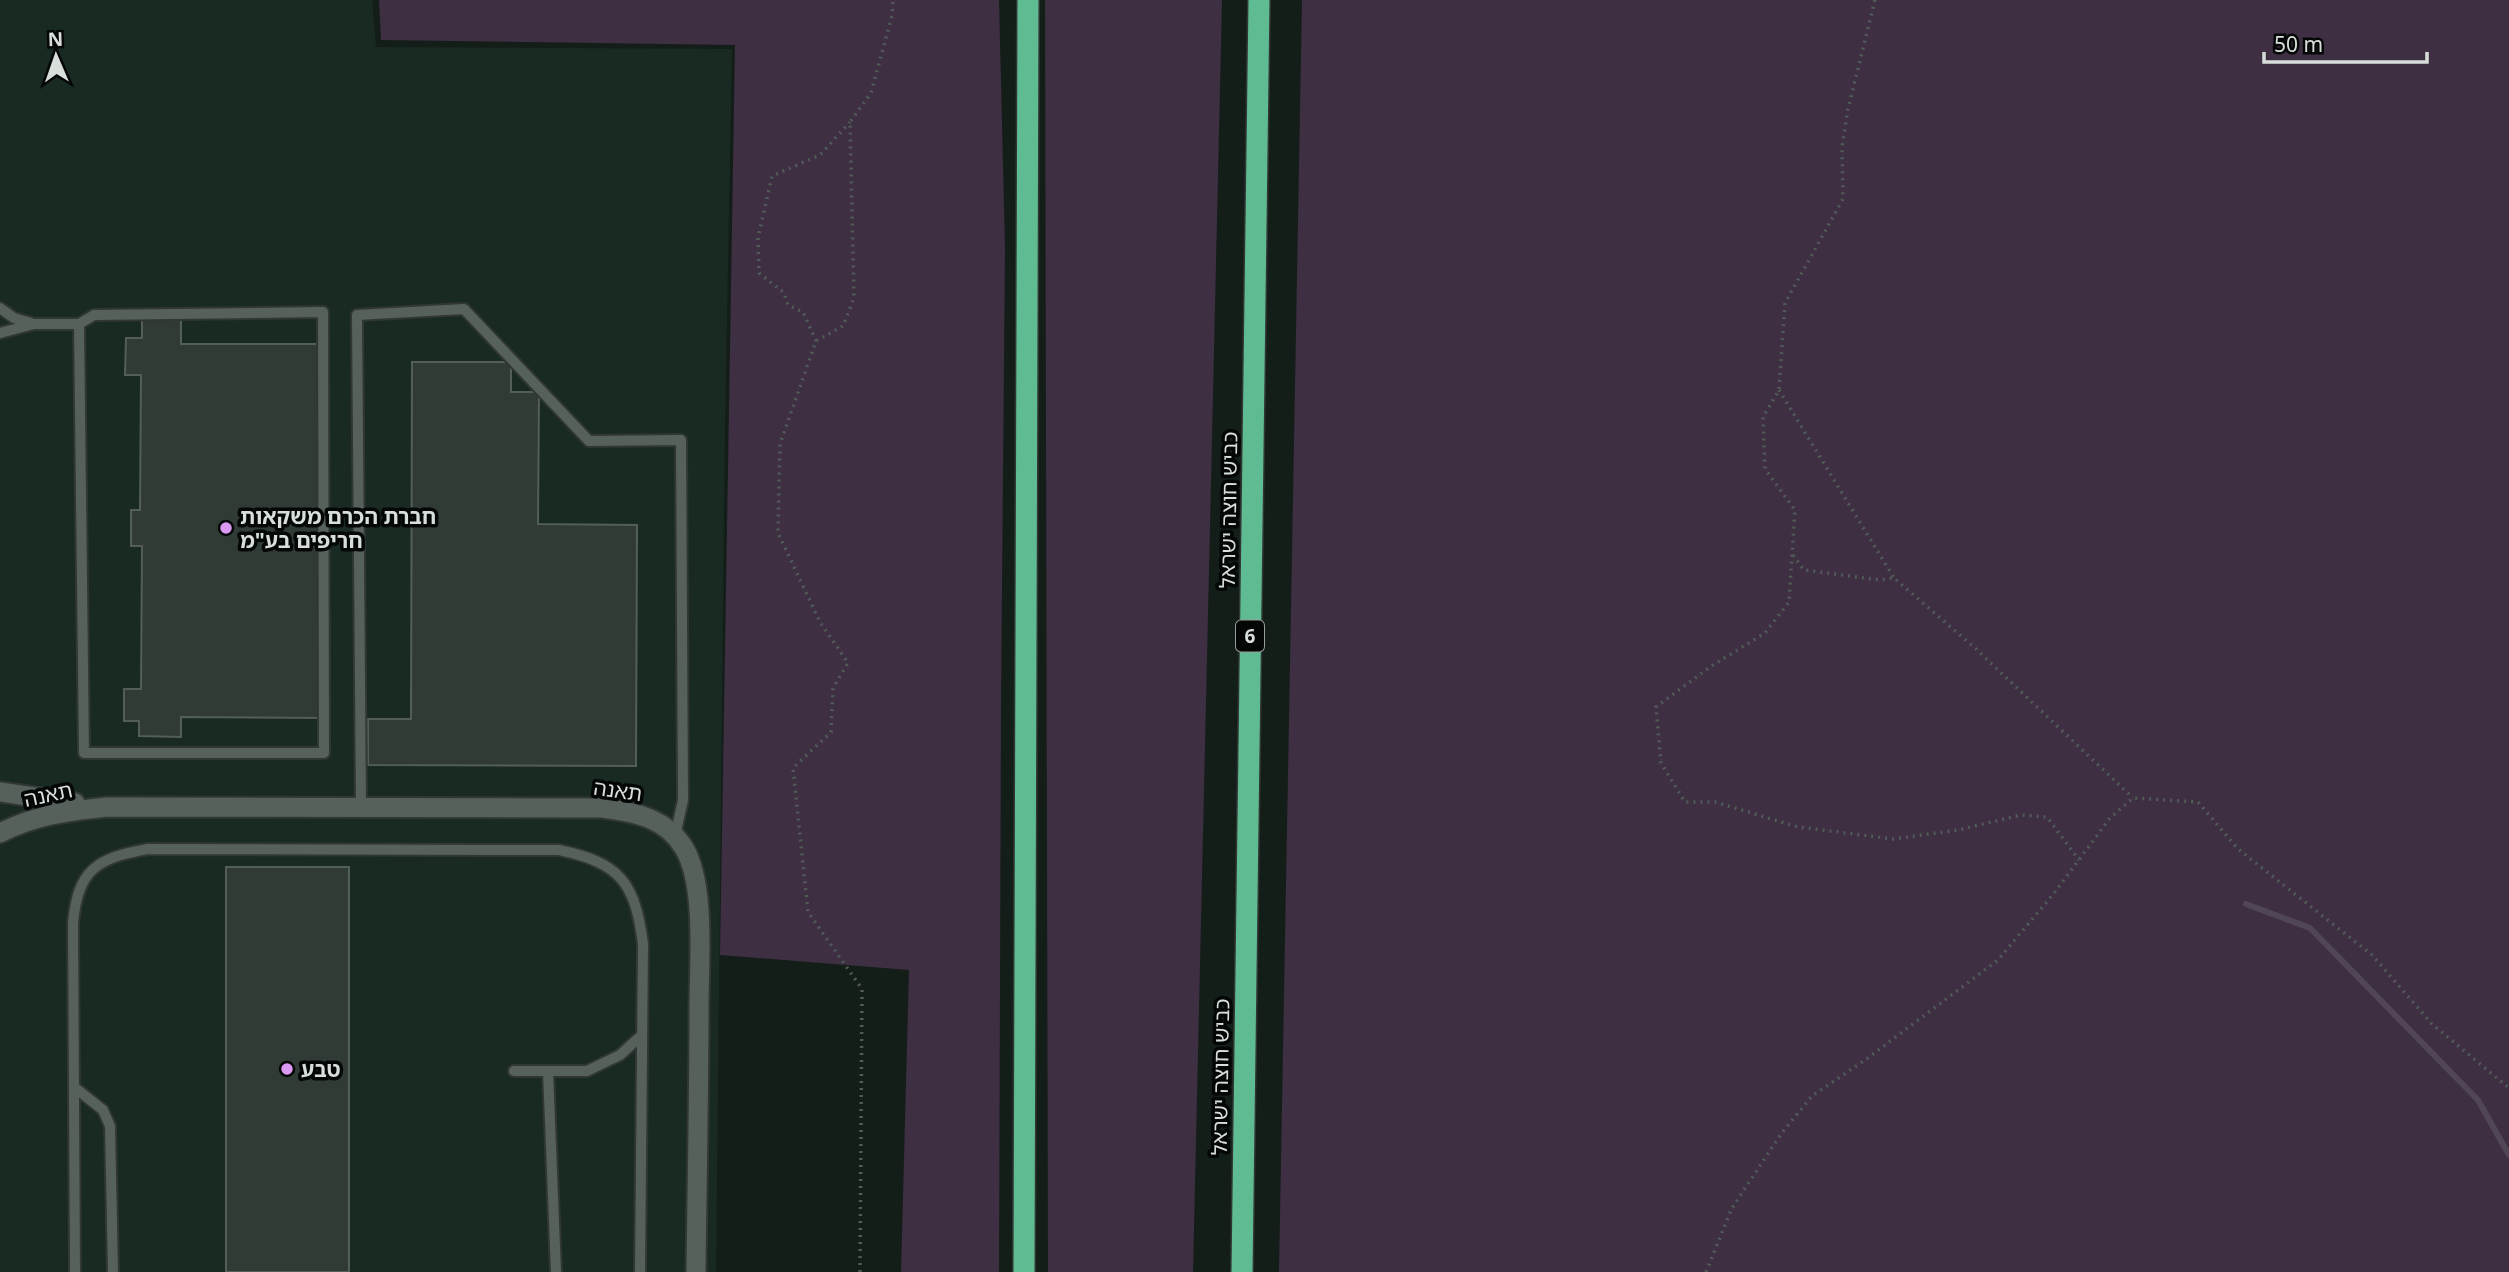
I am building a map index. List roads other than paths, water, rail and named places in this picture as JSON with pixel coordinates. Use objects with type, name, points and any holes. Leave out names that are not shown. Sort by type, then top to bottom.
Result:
[{"type":"highway","points":[[1024,1272],[1028,0]]},
{"type":"highway","name":"כביש חוצה ישראל","points":[[1242,1272],[1259,0]]},
{"type":"street","name":"תאנה","points":[[0,792],[107,807]]},
{"type":"street","name":"תאנה","points":[[0,832],[43,815],[107,807],[361,806],[602,808],[649,817],[676,836]]},
{"type":"street","points":[[676,836],[686,850],[697,894],[699,1068],[696,1272]]},
{"type":"lane","points":[[0,309],[34,324]]},
{"type":"lane","points":[[361,806],[357,315],[464,309],[589,441],[681,440],[683,800],[676,836]]},
{"type":"lane","points":[[0,333],[34,324],[79,324],[94,315],[323,312],[324,753],[84,753],[79,324]]},
{"type":"lane","points":[[75,1272],[75,898],[83,878],[101,862],[124,853],[148,849],[559,850],[590,857],[612,871],[628,887],[639,912],[643,944],[640,1272]]},
{"type":"lane","points":[[514,1071],[587,1071],[620,1055],[642,1035]]},
{"type":"lane","points":[[548,1071],[556,1272]]},
{"type":"lane","points":[[74,1087],[103,1110],[110,1126],[113,1272]]},
{"type":"waterway","points":[[2246,904],[2310,928],[2478,1100],[2509,1155]]},
{"type":"place","name":"חברת הכרם משקאות חריפים בע\"מ","points":[[226,528]]},
{"type":"place","name":"טבע","points":[[287,1069]]}]
